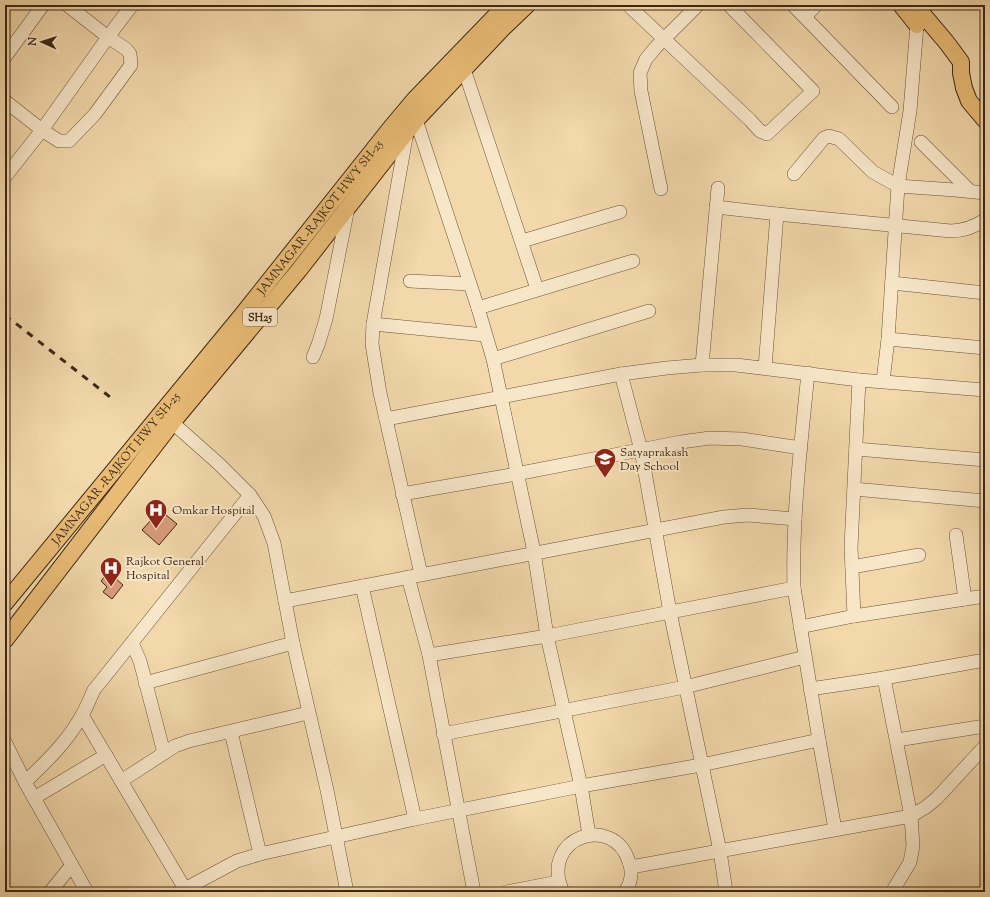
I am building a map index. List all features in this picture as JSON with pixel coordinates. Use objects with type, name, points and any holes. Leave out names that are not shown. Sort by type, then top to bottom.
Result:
[{"type":"main road","name":"JAMNAGAR -RAJKOT HWY SH-25","points":[[5,603],[167,418],[506,5]]},
{"type":"main road","name":"SH25","points":[[5,640],[167,418],[299,270],[348,208],[411,120],[527,5]]},
{"type":"main road","points":[[901,5],[934,43],[952,67],[961,73]]},
{"type":"main road","points":[[915,5],[961,62],[961,73],[964,88],[969,101],[985,120]]},
{"type":"street","points":[[5,57],[43,5]]},
{"type":"street","points":[[5,101],[42,130],[59,141],[69,141],[95,114],[131,65],[130,54],[126,49],[67,5]]},
{"type":"street","points":[[5,177],[42,130],[132,5]]},
{"type":"street","points":[[628,5],[760,131],[767,134],[814,91],[728,5]]},
{"type":"street","points":[[661,189],[641,91],[640,73],[646,59],[698,5]]},
{"type":"street","points":[[793,5],[892,107]]},
{"type":"street","points":[[804,17],[816,5]]},
{"type":"street","points":[[883,381],[888,339],[898,186],[910,111],[917,24]]},
{"type":"street","points":[[464,69],[537,290]]},
{"type":"street","points":[[411,120],[478,308],[493,359],[502,397],[516,474],[534,552],[547,636],[581,786],[589,835]]},
{"type":"street","points":[[411,120],[373,324],[372,344],[402,494],[414,576],[474,892]]},
{"type":"street","points":[[794,174],[824,138],[834,136],[873,172],[898,186],[985,193]]},
{"type":"street","points":[[921,142],[970,191]]},
{"type":"street","points":[[702,365],[718,188]]},
{"type":"street","points":[[716,207],[951,231],[963,231],[985,220]]},
{"type":"street","points":[[313,357],[326,319],[348,208]]},
{"type":"street","points":[[522,241],[620,212]]},
{"type":"street","points":[[765,368],[777,214]]},
{"type":"street","points":[[478,308],[633,261]]},
{"type":"street","points":[[410,281],[469,284]]},
{"type":"street","points":[[892,284],[985,293]]},
{"type":"street","points":[[493,359],[649,311]]},
{"type":"street","points":[[373,324],[485,335]]},
{"type":"street","points":[[888,339],[985,348]]},
{"type":"street","points":[[386,419],[621,374],[702,365],[736,365],[859,380],[985,390]]},
{"type":"street","points":[[808,373],[796,503],[794,588],[835,829]]},
{"type":"street","points":[[621,374],[641,450],[670,612],[720,851],[726,892]]},
{"type":"street","points":[[854,616],[851,547],[859,380]]},
{"type":"street","points":[[167,418],[250,494],[264,516],[274,543],[293,643],[327,790],[348,892]]},
{"type":"street","points":[[402,494],[516,474],[681,442],[710,438],[742,439],[801,448]]},
{"type":"street","points":[[856,449],[985,460]]},
{"type":"street","points":[[854,489],[985,501]]},
{"type":"street","points":[[25,782],[53,755],[82,715],[94,690],[250,494]]},
{"type":"street","points":[[285,601],[534,552],[724,517],[748,515],[795,519]]},
{"type":"street","points":[[956,535],[965,599]]},
{"type":"street","points":[[852,566],[919,555]]},
{"type":"street","points":[[362,586],[415,819]]},
{"type":"street","points":[[429,655],[547,636],[794,588]]},
{"type":"street","points":[[800,627],[854,616],[985,596]]},
{"type":"street","points":[[132,643],[140,661],[164,753]]},
{"type":"street","points":[[146,683],[293,643]]},
{"type":"street","points":[[443,734],[685,687],[805,658]]},
{"type":"street","points":[[810,689],[884,678],[985,660]]},
{"type":"street","points":[[884,678],[911,816],[913,846],[910,862],[892,892]]},
{"type":"street","points":[[121,781],[175,746],[189,740],[231,732],[308,713]]},
{"type":"street","points":[[82,715],[121,781],[182,891],[237,861],[260,854],[415,819],[581,786],[701,765],[819,740]]},
{"type":"street","points":[[896,740],[985,726]]},
{"type":"street","points":[[231,732],[260,854]]},
{"type":"street","points":[[5,742],[25,782],[87,892]]},
{"type":"street","points":[[631,867],[911,816],[937,798],[985,746]]},
{"type":"street","points":[[34,798],[106,755]]},
{"type":"street","points":[[506,892],[560,887],[557,869],[560,857],[567,847],[577,839],[589,835],[601,836],[612,840],[621,846],[628,856],[631,867],[631,877],[628,888],[625,892]]},
{"type":"street","points":[[50,892],[72,865]]},
{"type":"building","points":[[160,510],[177,524],[159,545],[142,530]]},
{"type":"building","points":[[108,572],[123,585],[112,599],[103,592],[107,587],[101,581]]},
{"type":"railway","points":[[5,315],[110,397]]},
{"type":"place","name":"Satyaprakash Day School","points":[[605,478]]},
{"type":"place","name":"Omkar Hospital","points":[[156,530]]},
{"type":"place","name":"Rajkot General Hospital","points":[[111,588]]}]
